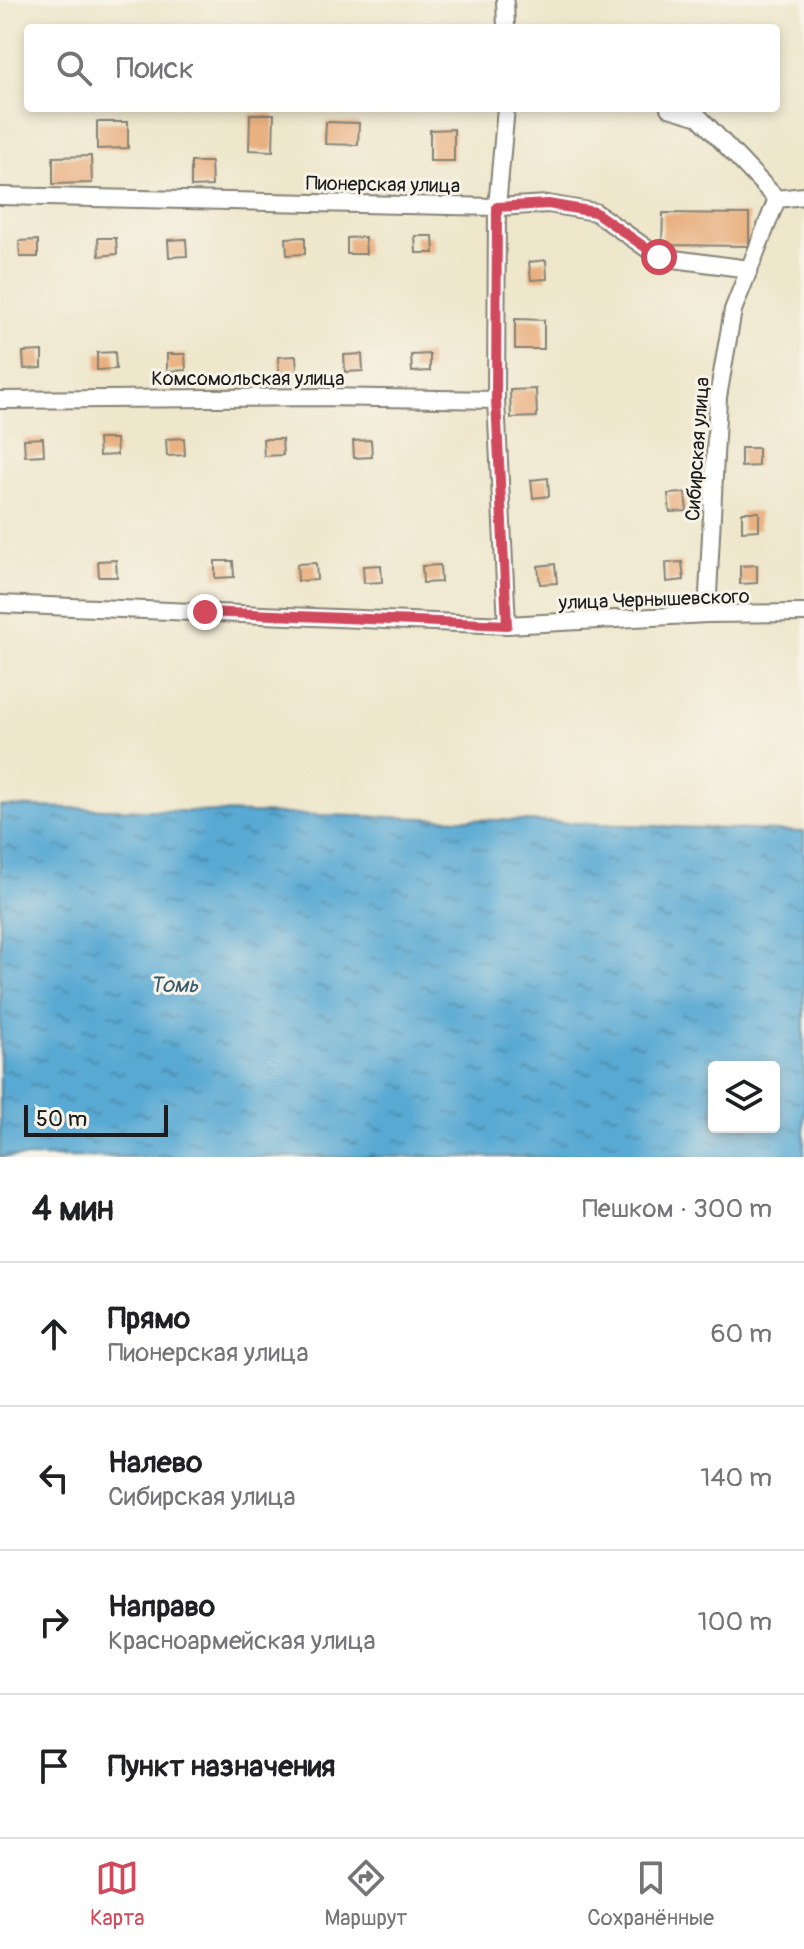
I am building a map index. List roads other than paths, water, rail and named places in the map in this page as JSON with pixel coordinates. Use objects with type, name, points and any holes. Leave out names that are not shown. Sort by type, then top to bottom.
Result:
[{"type":"street","points":[[505,0],[506,24]]},
{"type":"street","points":[[506,112],[497,207],[496,400],[507,625]]},
{"type":"street","points":[[682,112],[699,117],[777,199],[804,196]]},
{"type":"street","name":"Пионерская улица","points":[[0,196],[497,207],[548,204],[595,212],[659,257],[749,269]]},
{"type":"street","name":"Сибирская улица","points":[[707,614],[718,397],[733,310],[777,199]]},
{"type":"street","name":"Комсомольская улица","points":[[0,400],[306,397],[496,400]]},
{"type":"street","name":"улица Чернышевского","points":[[0,604],[507,625],[707,614],[804,613]]},
{"type":"water","name":"Томь","points":[[0,806],[804,832],[804,1157],[0,1157]]}]
